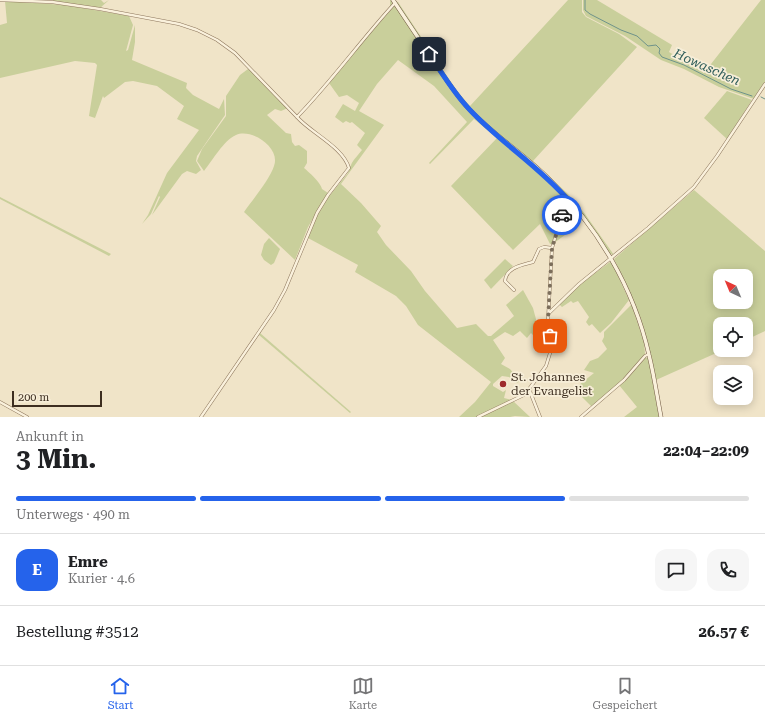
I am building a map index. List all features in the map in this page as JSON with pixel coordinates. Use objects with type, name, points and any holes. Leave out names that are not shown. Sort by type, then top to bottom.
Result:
[{"type":"street","points":[[0,0],[52,2],[100,9],[174,23],[197,30],[216,40],[235,53],[304,124],[335,148],[349,168],[328,195],[317,213],[285,290],[274,310],[201,417]]},
{"type":"street","points":[[297,117],[353,54],[394,2],[456,94],[470,110],[540,171],[569,201],[591,227],[611,258],[633,303],[649,354],[661,417]]},
{"type":"street","points":[[549,313],[579,284],[648,228],[694,187],[765,84]]},
{"type":"street","points":[[540,417],[530,392],[530,388],[546,366],[550,356],[552,345],[548,326],[552,248],[565,206],[569,201]]},
{"type":"street","points":[[514,290],[505,281],[506,276],[518,266],[533,262],[538,249],[544,247],[552,248]]},
{"type":"street","points":[[581,417],[624,380],[645,356],[649,354]]},
{"type":"street","points":[[478,417],[530,392]]},
{"type":"street","points":[[0,402],[27,417]]},
{"type":"green space","points":[[53,0],[101,0],[104,3],[109,0],[100,8],[53,2]]},
{"type":"green space","points":[[390,0],[398,2],[457,91],[470,106],[568,0],[582,0],[582,12],[586,17],[619,34],[637,47],[533,161],[568,194],[585,214],[614,255],[610,254],[594,229],[567,195],[530,164],[562,194],[565,202],[552,244],[550,244],[540,224],[513,250],[451,186],[497,138],[474,119],[430,164],[429,163],[467,122],[434,86],[398,60],[377,84],[359,111],[384,125],[341,184],[361,203],[381,226],[377,232],[386,245],[411,271],[425,291],[457,328],[476,324],[488,336],[491,336],[514,316],[506,305],[523,290],[533,308],[537,323],[545,332],[536,338],[531,333],[527,338],[520,331],[513,336],[505,332],[493,340],[505,358],[501,364],[510,369],[520,381],[517,383],[509,377],[502,376],[493,384],[493,386],[503,392],[506,390],[504,398],[512,400],[530,417],[459,417],[475,402],[491,382],[418,325],[406,306],[396,296],[355,272],[358,265],[308,238],[312,221],[323,204],[348,173],[352,163],[362,150],[357,145],[365,133],[352,122],[350,123],[346,121],[343,123],[335,117],[343,104],[355,111],[359,103],[347,95],[339,97],[329,83],[390,11]]},
{"type":"green space","points":[[583,0],[597,0],[672,45],[669,52],[704,73],[761,0],[765,0],[765,82],[754,99],[719,87],[684,69],[661,60],[625,36],[586,16],[583,10]]},
{"type":"green space","points":[[5,1],[65,5],[129,16],[133,25],[126,51],[128,50],[135,25],[135,42],[132,60],[187,83],[186,88],[193,95],[219,109],[224,99],[225,115],[197,156],[196,161],[201,170],[196,174],[187,171],[182,174],[152,215],[160,197],[159,196],[151,214],[142,224],[148,215],[167,173],[199,130],[177,119],[184,106],[157,86],[133,81],[125,82],[104,98],[103,96],[95,118],[89,116],[97,65],[95,63],[75,61],[0,78],[0,25],[7,23]]},
{"type":"green space","points":[[248,69],[288,108],[281,111],[275,109],[267,115],[286,133],[291,134],[292,142],[295,146],[299,145],[307,151],[307,163],[304,168],[312,175],[322,189],[328,193],[308,227],[295,260],[244,212],[265,183],[274,166],[275,159],[269,146],[264,141],[250,134],[236,135],[218,151],[204,171],[197,161],[202,149],[226,116],[226,96],[240,75]]},
{"type":"green space","points":[[727,91],[752,100],[727,139],[704,118]]},
{"type":"green space","points":[[694,190],[765,251],[765,331],[753,337],[753,317],[713,317],[713,354],[656,380],[639,318],[628,288],[614,259]]},
{"type":"green space","points":[[0,197],[111,254],[109,256],[0,199]]},
{"type":"green space","points":[[571,205],[582,218],[567,229],[569,232],[554,243],[566,207]]},
{"type":"green space","points":[[269,238],[280,249],[274,263],[271,265],[264,260],[261,255],[264,244]]},
{"type":"green space","points":[[505,259],[513,266],[491,289],[484,280]]},
{"type":"green space","points":[[610,262],[612,263],[629,300],[611,323],[600,333],[592,324],[589,326],[586,322],[589,317],[578,301],[573,303],[571,301],[562,307],[559,304],[575,288]]},
{"type":"green space","points":[[631,305],[644,342],[645,354],[626,377],[592,407],[574,389],[594,373],[584,370],[590,361],[598,358],[607,349],[602,341],[604,332]]},
{"type":"green space","points":[[260,333],[351,412],[350,413],[259,335]]},
{"type":"green space","points":[[644,358],[648,358],[649,360],[659,417],[624,417],[637,407],[619,385]]},
{"type":"waterway","name":"Howaschen","points":[[585,0],[585,10],[590,14],[621,30],[637,36],[648,46],[656,45],[660,49],[659,53],[662,57],[684,65],[731,89],[752,96]]},
{"type":"waterway","name":"Howaschen","points":[[761,97],[765,99]]},
{"type":"way so far","points":[[550,336],[548,320],[552,248],[562,215]]},
{"type":"place","name":"St. Johannes der Evangelist","points":[[503,384]]},
{"type":"route","points":[[429,54],[456,94],[470,110],[529,160],[569,201],[566,204],[562,215]]}]
